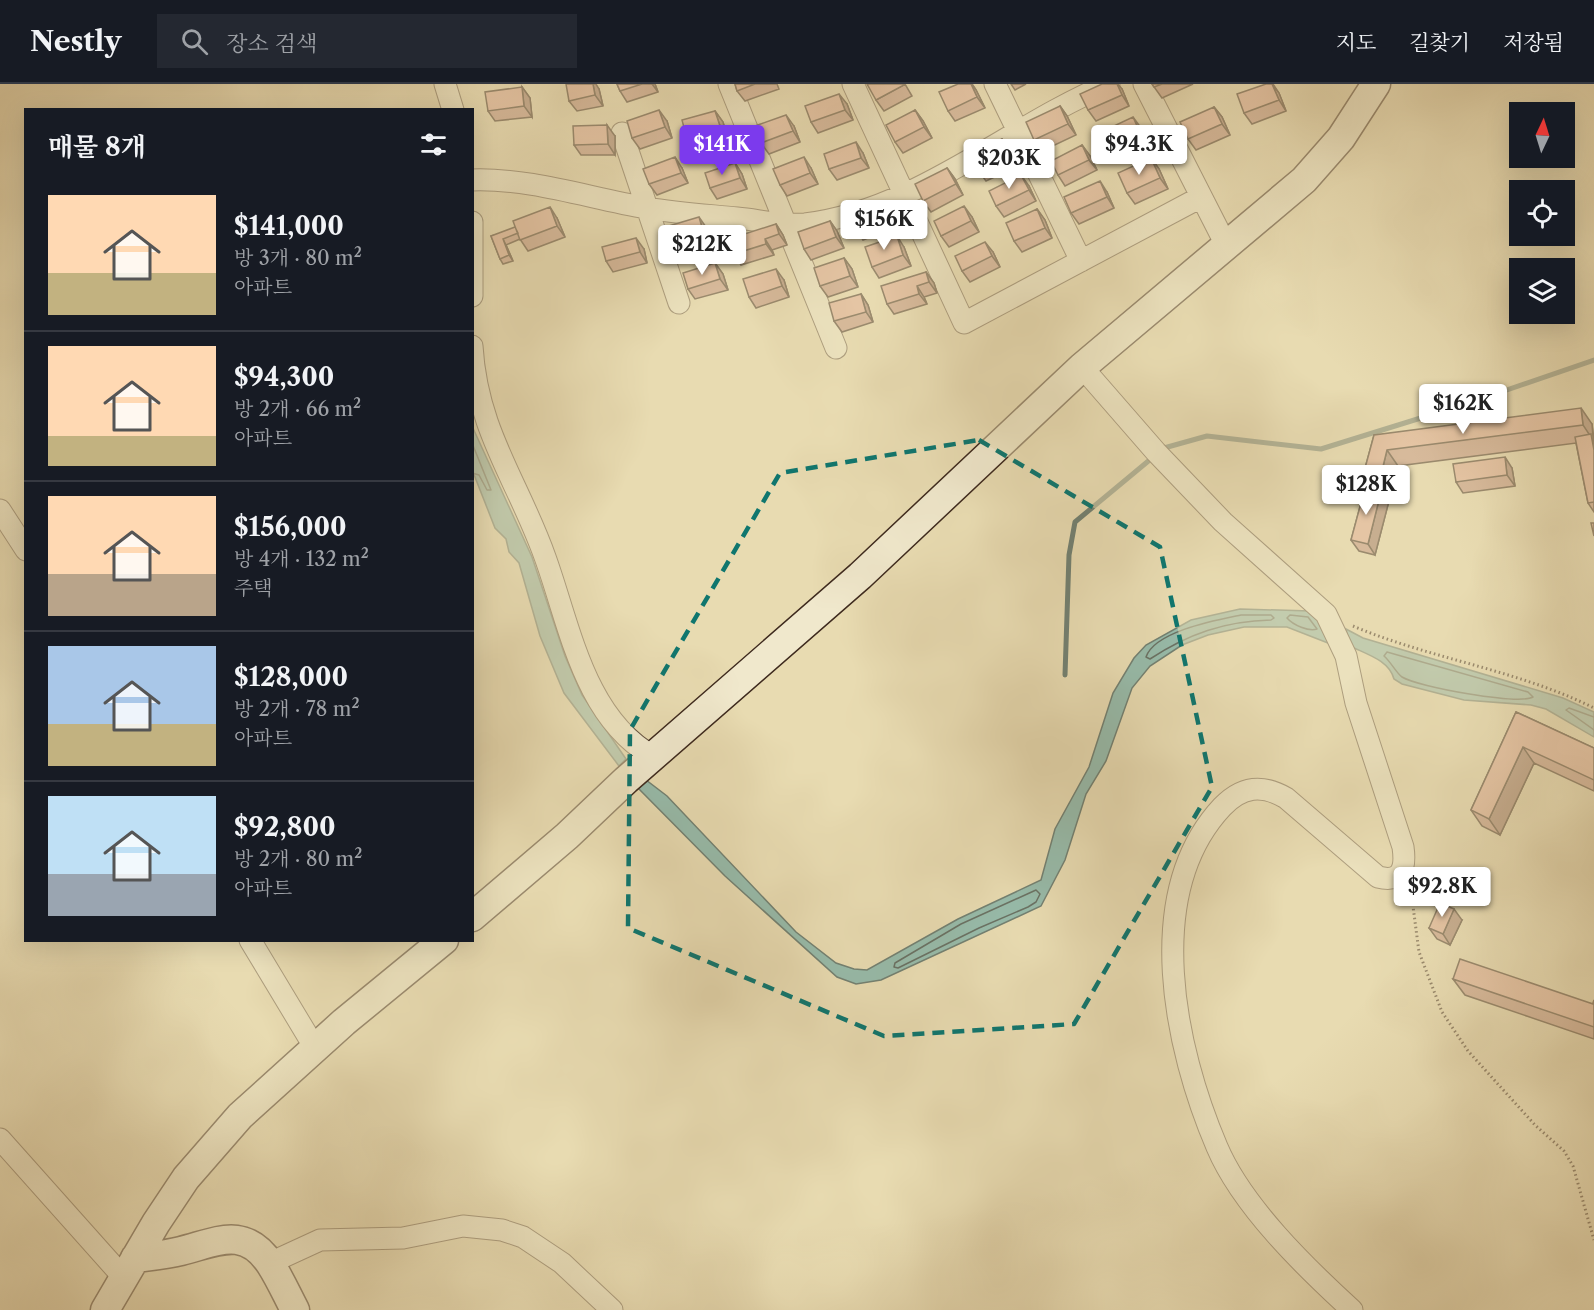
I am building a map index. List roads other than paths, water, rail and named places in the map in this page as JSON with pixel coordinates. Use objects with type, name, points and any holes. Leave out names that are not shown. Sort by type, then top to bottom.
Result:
[{"type":"street","points":[[445,84],[452,108]]},
{"type":"street","points":[[729,84],[836,348]]},
{"type":"street","points":[[853,84],[964,323],[1201,197]]},
{"type":"street","points":[[995,84],[1081,261]]},
{"type":"street","points":[[474,180],[515,179],[648,208],[804,224],[852,213],[904,194],[1086,94],[1109,84]]},
{"type":"street","points":[[1144,84],[1227,247]]},
{"type":"street","points":[[474,915],[567,836],[641,767],[860,576],[1082,367],[1227,247],[1327,156],[1376,84]]},
{"type":"street","points":[[622,133],[679,303]]},
{"type":"street","points":[[474,366],[476,385],[487,426],[545,557],[567,629],[591,687],[634,746],[641,767]]},
{"type":"street","points":[[1082,367],[1155,452],[1223,522],[1326,614],[1346,656],[1359,714],[1402,847],[1404,870],[1394,878],[1378,878],[1367,871],[1286,798],[1274,791],[1256,787],[1240,792],[1227,802],[1196,844],[1182,877],[1175,922],[1175,1002],[1185,1052],[1216,1146],[1252,1206],[1318,1279],[1352,1310]]},
{"type":"street","points":[[0,510],[24,547]]},
{"type":"street","points":[[251,942],[315,1048]]},
{"type":"street","points":[[105,1310],[186,1178],[257,1098],[442,942]]},
{"type":"street","points":[[0,1139],[129,1268]]},
{"type":"street","points":[[270,1263],[320,1240],[403,1238],[463,1226],[502,1230],[523,1237],[562,1263],[612,1310]]},
{"type":"street","points":[[129,1268],[223,1238],[237,1239],[253,1245],[270,1263],[295,1310]]},
{"type":"water","points":[[474,430],[532,557],[565,656],[582,695],[626,759],[619,766],[564,693],[540,636],[519,563],[509,552],[506,539],[495,528],[474,475]]},
{"type":"water","points":[[1240,609],[1310,611],[1325,626],[1328,643],[1287,627],[1244,627],[1208,635],[1182,645],[1150,666],[1132,688],[1106,761],[1086,794],[1065,860],[1041,906],[881,980],[856,984],[837,977],[725,876],[638,788],[646,780],[667,796],[796,932],[836,963],[854,969],[867,970],[958,919],[1041,880],[1055,829],[1089,767],[1113,693],[1134,658],[1146,645],[1191,620]]},
{"type":"water","points":[[1346,629],[1363,638],[1563,698],[1594,712],[1594,737],[1546,709],[1531,705],[1464,700],[1402,684],[1394,679],[1382,662],[1350,646]]},
{"type":"waterway","points":[[1164,448],[1207,436],[1321,449],[1469,403],[1594,360]]},
{"type":"waterway","points":[[1065,675],[1069,555],[1075,522],[1152,458]]}]
